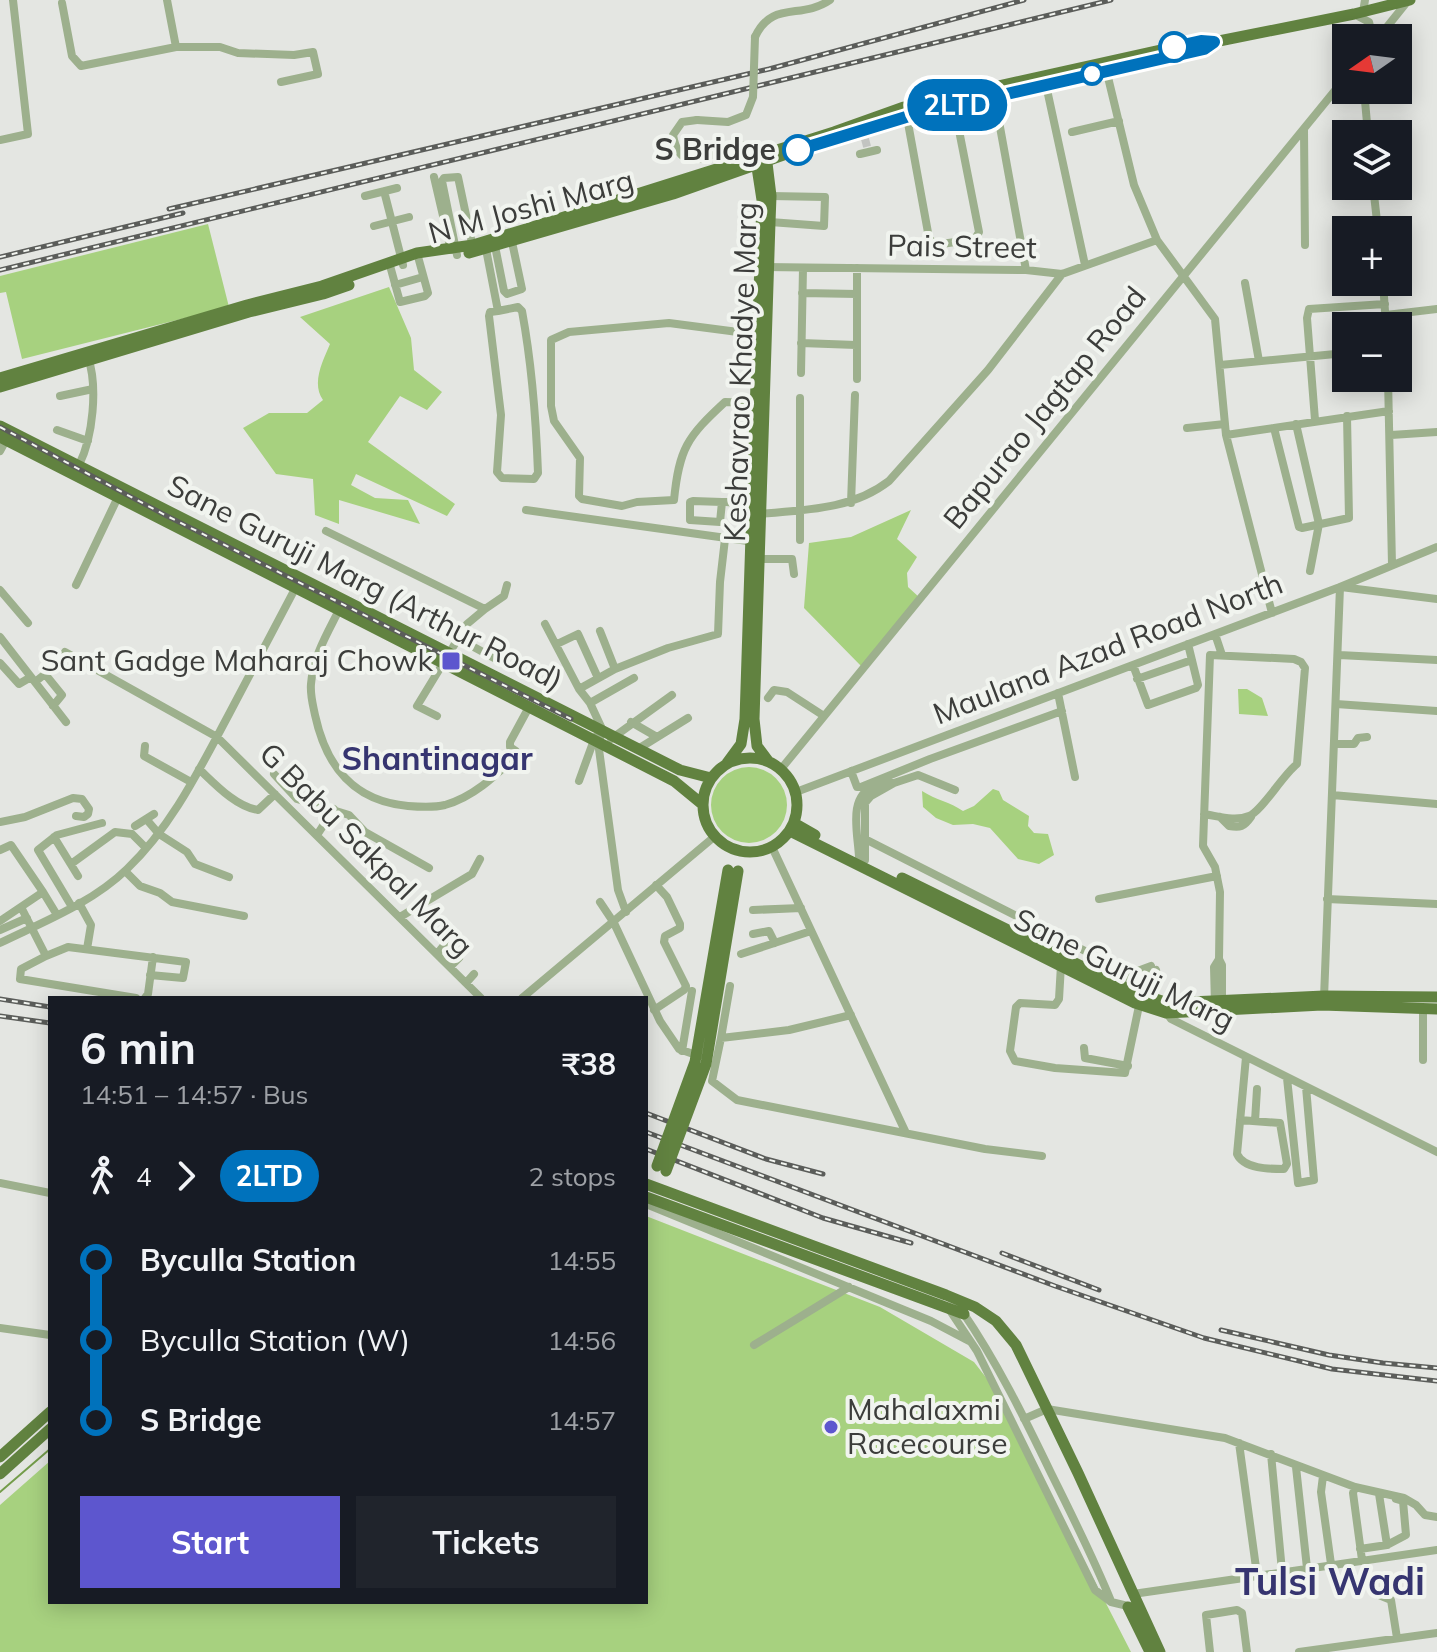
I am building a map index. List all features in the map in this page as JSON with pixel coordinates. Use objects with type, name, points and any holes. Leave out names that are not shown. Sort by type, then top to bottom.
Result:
[{"type":"main road","name":"N M Joshi Marg","points":[[0,387],[88,356],[248,308],[317,292],[418,257],[486,248],[761,159],[863,130],[905,112],[1204,49],[1214,42],[1408,1]]},
{"type":"main road","name":"N M Joshi Marg","points":[[938,105],[954,105],[994,92],[1046,85],[1105,68]]},
{"type":"main road","name":"Keshavrao Khadye Marg","points":[[761,159],[771,196],[764,267]]},
{"type":"main road","name":"Keshavrao Khadye Marg","points":[[727,763],[741,744],[745,719],[755,542],[764,267],[761,159]]},
{"type":"main road","name":"N M Joshi Marg","points":[[0,378],[88,356]]},
{"type":"main road","name":"Sane Guruji Marg (Arthur Road)","points":[[0,426],[56,466],[247,556],[445,657],[529,707],[630,749],[656,765],[702,804]]},
{"type":"main road","name":"Sane Guruji Marg (Arthur Road)","points":[[3,439],[39,451]]},
{"type":"main road","name":"Sane Guruji Marg (Arthur Road)","points":[[56,466],[79,465],[126,497]]},
{"type":"main road","name":"Keshavrao Khadye Marg","points":[[754,559],[754,719],[757,746],[769,762]]},
{"type":"main road","name":"Sane Guruji Marg (Arthur Road)","points":[[298,582],[339,610],[445,657],[483,670],[602,737]]},
{"type":"main road","points":[[741,758],[769,762],[781,769],[796,792],[798,801],[792,827],[772,847],[752,853],[738,851],[714,837],[705,821],[702,804],[705,791],[711,778],[727,763],[741,758]]},
{"type":"main road","name":"Sane Guruji Marg (Arthur Road)","points":[[656,765],[711,778]]},
{"type":"main road","name":"Sane Guruji Marg","points":[[792,827],[862,858],[1036,949],[1117,983],[1140,1000]]},
{"type":"main road","name":"Sane Guruji Marg","points":[[792,827],[910,885]]},
{"type":"main road","points":[[725,845],[733,870],[706,1064],[650,1194],[947,1302],[975,1307],[996,1321],[1016,1345],[1047,1409],[1133,1594],[1134,1608],[1150,1652]]},
{"type":"main road","points":[[733,870],[752,853]]},
{"type":"main road","name":"Sane Guruji Marg","points":[[1036,949],[1061,965],[1140,1000],[1167,1008]]},
{"type":"main road","points":[[1167,1008],[1437,997]]},
{"type":"main road","points":[[1324,1000],[1437,1009]]},
{"type":"main road","points":[[947,1302],[964,1314]]},
{"type":"main road","points":[[0,1457],[48,1414]]},
{"type":"main road","points":[[0,1474],[48,1431]]},
{"type":"main road","points":[[17,1440],[26,1450]]},
{"type":"main road","points":[[1134,1608],[1160,1652]]},
{"type":"street","points":[[0,140],[28,134],[13,0]]},
{"type":"street","points":[[167,0],[176,47]]},
{"type":"street","points":[[761,159],[742,147],[688,160],[680,154],[673,135],[682,122],[728,122],[746,115],[753,97],[755,37],[760,25],[777,11],[814,8],[830,0]]},
{"type":"street","points":[[1388,24],[1408,1]]},
{"type":"street","points":[[62,3],[72,56],[81,66],[176,47],[220,47],[238,53],[294,55],[313,52],[318,74],[281,82]]},
{"type":"street","points":[[1105,68],[1134,185],[1157,240],[1215,319],[1226,435],[1272,613]]},
{"type":"street","points":[[1046,85],[1085,265]]},
{"type":"street","points":[[994,92],[1026,270]]},
{"type":"street","name":"Bapurao Jagtap Road","points":[[781,769],[1332,94]]},
{"type":"street","points":[[905,112],[931,242],[935,245],[975,239],[979,232],[954,105]]},
{"type":"street","points":[[1072,132],[1119,121]]},
{"type":"street","points":[[1304,129],[1305,245]]},
{"type":"street","points":[[454,252],[442,181],[455,175],[505,292],[520,291],[522,287],[515,256],[515,238]]},
{"type":"street","points":[[434,177],[454,252]]},
{"type":"street","points":[[365,196],[397,188]]},
{"type":"street","points":[[384,191],[392,221],[395,285],[401,302],[428,293],[418,257]]},
{"type":"street","points":[[770,222],[824,226],[826,211],[825,197],[771,196]]},
{"type":"street","points":[[374,226],[409,217]]},
{"type":"street","name":"Pais Street","points":[[764,267],[1026,270],[1062,274],[1157,240]]},
{"type":"street","points":[[486,248],[515,256]]},
{"type":"street","points":[[486,248],[498,311]]},
{"type":"street","points":[[801,373],[803,268]]},
{"type":"street","points":[[857,268],[857,379]]},
{"type":"street","points":[[722,502],[720,522],[690,520],[691,501],[722,502],[754,510],[800,510],[851,503],[872,494],[889,481],[988,370],[1062,274]]},
{"type":"street","points":[[395,285],[423,277]]},
{"type":"street","points":[[1245,283],[1259,361]]},
{"type":"street","points":[[802,293],[857,294]]},
{"type":"street","points":[[1384,296],[1386,312]]},
{"type":"street","points":[[1315,420],[1307,318],[1309,309],[1385,304]]},
{"type":"street","points":[[518,307],[522,311],[536,415],[538,473],[534,479],[502,478],[497,472],[501,415],[489,313],[498,311],[518,307]]},
{"type":"street","points":[[1412,312],[1437,309]]},
{"type":"street","points":[[759,403],[725,402],[695,430],[677,469],[674,500],[622,506],[582,499],[579,496],[580,458],[554,421],[551,406],[551,340],[569,332],[669,323],[762,335]]},
{"type":"street","points":[[801,343],[856,345]]},
{"type":"street","points":[[1220,365],[1332,354]]},
{"type":"street","points":[[79,465],[88,441],[93,389],[88,356]]},
{"type":"street","points":[[60,396],[93,389]]},
{"type":"street","points":[[1388,392],[1392,565]]},
{"type":"street","points":[[851,503],[855,395]]},
{"type":"street","points":[[800,398],[800,540]]},
{"type":"street","points":[[1226,435],[1389,411]]},
{"type":"street","points":[[1274,428],[1299,527],[1346,520],[1350,516],[1347,416]]},
{"type":"street","points":[[1187,428],[1225,424]]},
{"type":"street","points":[[1296,424],[1319,524],[1310,571]]},
{"type":"street","points":[[57,430],[88,441]]},
{"type":"street","points":[[1391,435],[1437,432]]},
{"type":"street","points":[[0,451],[3,439]]},
{"type":"street","points":[[76,585],[126,497]]},
{"type":"street","points":[[526,510],[755,542]]},
{"type":"street","points":[[326,531],[485,609]]},
{"type":"street","points":[[579,689],[615,669],[668,648],[718,634],[725,539]]},
{"type":"street","name":"Maulana Azad Road North","points":[[796,792],[1272,613],[1437,547]]},
{"type":"street","points":[[754,559],[792,559],[794,574]]},
{"type":"street","points":[[0,943],[75,905],[125,871],[159,834],[187,780],[217,737],[298,582]]},
{"type":"street","points":[[437,716],[417,706],[467,624],[504,596],[507,585]]},
{"type":"street","points":[[1324,1000],[1340,587],[1437,599]]},
{"type":"street","points":[[0,590],[28,623]]},
{"type":"street","points":[[339,610],[318,652],[311,694],[324,748],[348,782],[368,795],[387,804],[425,807],[444,805],[486,785],[515,757],[516,751],[510,747],[510,742],[529,707]]},
{"type":"street","points":[[545,624],[579,689],[590,703],[602,737],[618,890],[626,912]]},
{"type":"street","points":[[600,631],[615,669]]},
{"type":"street","points":[[557,644],[578,634],[598,678]]},
{"type":"street","points":[[1215,634],[1222,655]]},
{"type":"street","points":[[1205,638],[1210,655],[1203,846],[1217,876],[1220,892],[1219,959],[1214,967],[1217,1004]]},
{"type":"street","points":[[1,641],[66,722]]},
{"type":"street","points":[[1133,665],[1145,702],[1150,705],[1196,688],[1188,644]]},
{"type":"street","points":[[470,645],[492,656],[483,670]]},
{"type":"street","name":"G Babu Sakpal Marg","points":[[65,652],[217,737],[479,996]]},
{"type":"street","points":[[1204,814],[1247,818],[1254,814],[1282,777],[1297,764],[1305,668],[1294,659],[1210,655]]},
{"type":"street","points":[[1339,655],[1437,660]]},
{"type":"street","points":[[1137,679],[1192,660]]},
{"type":"street","points":[[0,663],[19,684],[33,679]]},
{"type":"street","points":[[590,703],[634,678]]},
{"type":"street","points":[[768,698],[774,690],[783,690],[824,716]]},
{"type":"street","points":[[1058,693],[1075,777]]},
{"type":"street","points":[[579,781],[602,737],[672,695]]},
{"type":"street","points":[[1336,704],[1437,711]]},
{"type":"street","points":[[851,771],[860,788],[1062,711]]},
{"type":"street","points":[[630,749],[688,718]]},
{"type":"street","points":[[631,722],[657,737]]},
{"type":"street","points":[[976,724],[982,740]]},
{"type":"street","points":[[1334,744],[1354,744],[1358,738],[1367,737]]},
{"type":"street","points":[[930,742],[935,757]]},
{"type":"street","points":[[145,746],[144,756],[187,780]]},
{"type":"street","points":[[194,769],[255,811],[275,794]]},
{"type":"street","points":[[274,774],[297,799],[349,815],[365,832],[429,868]]},
{"type":"street","points":[[862,858],[857,810],[860,795],[867,789],[918,775],[955,790]]},
{"type":"street","points":[[862,858],[865,803],[894,783]]},
{"type":"street","points":[[1332,795],[1437,804]]},
{"type":"street","points":[[0,822],[25,817],[73,798],[87,803],[88,814],[80,818],[76,816]]},
{"type":"street","points":[[289,808],[297,799]]},
{"type":"street","points":[[317,835],[334,809]]},
{"type":"street","points":[[135,826],[151,817],[159,834],[187,852],[195,864],[229,877]]},
{"type":"street","points":[[87,949],[91,925],[38,852],[54,837],[102,823]]},
{"type":"street","points":[[71,864],[115,832],[132,834],[146,848]]},
{"type":"street","points":[[54,837],[78,876]]},
{"type":"street","points":[[524,996],[714,837]]},
{"type":"street","points":[[865,839],[1133,972]]},
{"type":"street","points":[[0,850],[11,845],[57,915]]},
{"type":"street","points":[[772,847],[906,1133]]},
{"type":"street","points":[[400,917],[472,874],[480,859]]},
{"type":"street","points":[[910,885],[915,864]]},
{"type":"street","points":[[125,871],[140,886],[160,893],[177,904],[244,916]]},
{"type":"street","points":[[1099,899],[1217,876]]},
{"type":"street","points":[[654,1010],[686,986],[664,942],[665,936],[680,928],[680,924],[667,897],[656,885]]},
{"type":"street","points":[[3,926],[21,907],[43,892]]},
{"type":"street","points":[[1327,899],[1437,904]]},
{"type":"street","points":[[600,902],[614,923],[648,996]]},
{"type":"street","points":[[176,915],[177,904]]},
{"type":"street","points":[[21,907],[46,956]]},
{"type":"street","points":[[753,910],[801,908]]},
{"type":"street","points":[[3,926],[27,918]]},
{"type":"street","points":[[3,926],[13,937]]},
{"type":"street","points":[[1036,949],[1044,930]]},
{"type":"street","points":[[753,934],[769,931],[775,943]]},
{"type":"street","points":[[741,954],[811,931]]},
{"type":"street","points":[[437,954],[445,944]]},
{"type":"street","points":[[124,996],[20,979],[21,969],[66,947],[186,962],[183,978],[155,975]]},
{"type":"street","points":[[146,996],[155,975],[157,958]]},
{"type":"street","points":[[450,967],[459,958]]},
{"type":"street","points":[[1061,965],[1059,999],[1055,1005],[1020,1003],[1016,1007],[1010,1051],[1012,1059],[1055,1068],[1125,1073],[1140,1000]]},
{"type":"street","points":[[1153,968],[1117,983],[1133,972],[1153,968]]},
{"type":"street","points":[[466,983],[474,974]]},
{"type":"street","points":[[730,986],[712,1081],[737,1100],[985,1149],[1042,1156]]},
{"type":"street","points":[[682,1051],[692,991]]},
{"type":"street","points":[[648,997],[682,1051],[716,1059]]},
{"type":"street","name":"Sane Guruji Marg","points":[[1167,1008],[1171,1019],[1437,1152]]},
{"type":"street","points":[[1423,1008],[1423,1060]]},
{"type":"street","points":[[721,1038],[789,1030],[851,1015]]},
{"type":"street","points":[[1084,1048],[1085,1058],[1128,1066]]},
{"type":"street","points":[[1240,1120],[1280,1123],[1287,1164],[1284,1169],[1241,1162],[1237,1154],[1240,1120],[1246,1057]]},
{"type":"street","points":[[1287,1078],[1298,1183],[1314,1180],[1306,1087]]},
{"type":"street","points":[[1255,1121],[1257,1089]]},
{"type":"street","points":[[0,1183],[48,1193]]},
{"type":"street","points":[[650,1194],[969,1341]]},
{"type":"street","points":[[754,1345],[849,1287]]},
{"type":"street","points":[[947,1302],[1095,1590],[1111,1602],[1134,1608]]},
{"type":"street","points":[[964,1314],[983,1341],[1024,1419],[1111,1602]]},
{"type":"street","points":[[0,1328],[48,1335]]},
{"type":"street","points":[[1024,1419],[1047,1409],[1225,1438],[1271,1454],[1296,1467],[1403,1501],[1406,1535],[1387,1545],[1360,1549]]},
{"type":"street","points":[[1239,1443],[1257,1575]]},
{"type":"street","points":[[1271,1454],[1282,1571]]},
{"type":"street","points":[[1296,1467],[1307,1568]]},
{"type":"street","points":[[1323,1476],[1321,1492],[1331,1564]]},
{"type":"street","points":[[1355,1487],[1353,1493],[1362,1560]]},
{"type":"street","points":[[1380,1496],[1404,1498],[1425,1515],[1437,1517]]},
{"type":"street","points":[[1380,1496],[1387,1545]]},
{"type":"street","points":[[1133,1594],[1437,1550]]},
{"type":"street","points":[[1374,1593],[1391,1600],[1397,1638]]},
{"type":"street","points":[[1210,1652],[1205,1616],[1237,1610],[1242,1613],[1247,1652]]},
{"type":"street","points":[[1299,1652],[1437,1633]]},
{"type":"green space","points":[[208,224],[229,307],[22,359],[6,292],[0,293],[0,276]]},
{"type":"green space","points":[[389,287],[411,338],[414,370],[442,392],[427,410],[400,396],[368,442],[455,504],[447,516],[356,474],[351,485],[375,498],[408,500],[420,524],[339,500],[339,524],[315,515],[313,479],[276,474],[243,428],[269,413],[307,413],[323,400],[318,379],[330,344],[300,317]]},
{"type":"green space","points":[[911,510],[897,539],[917,557],[907,573],[908,587],[920,598],[863,668],[804,608],[809,543],[851,537]]},
{"type":"green space","points":[[1238,689],[1247,689],[1262,698],[1268,716],[1239,714]]},
{"type":"green space","points":[[749,767],[764,770],[776,778],[784,790],[787,805],[784,820],[776,832],[764,840],[749,843],[734,840],[722,832],[714,820],[711,805],[714,790],[722,778],[734,770]]},
{"type":"green space","points":[[993,789],[999,791],[1003,800],[1029,816],[1028,826],[1034,833],[1048,834],[1054,855],[1039,864],[1018,859],[990,828],[973,824],[953,825],[936,818],[923,807],[922,791],[963,811],[974,806]]},
{"type":"green space","name":"Mahalaxmi Racecourse","points":[[648,1217],[880,1307],[974,1362],[998,1393],[1131,1652],[0,1652],[0,1505],[48,1463],[48,1604],[648,1604]]},
{"type":"waterway","points":[[0,1492],[48,1451]]},
{"type":"tunnel","points":[[865,139],[868,150]]},
{"type":"railway","points":[[169,209],[769,69],[1024,0]]},
{"type":"railway","points":[[0,270],[1111,0]]},
{"type":"railway","points":[[0,257],[183,213]]},
{"type":"railway","points":[[0,427],[165,515],[571,719]]},
{"type":"railway","points":[[0,999],[48,1007]]},
{"type":"railway","points":[[0,1016],[48,1023]]},
{"type":"railway","points":[[648,1114],[766,1159],[823,1174]]},
{"type":"railway","points":[[648,1133],[1055,1286],[1204,1338],[1332,1369],[1437,1381]]},
{"type":"railway","points":[[648,1150],[823,1218],[911,1243]]},
{"type":"railway","points":[[1002,1253],[1099,1290]]},
{"type":"railway","points":[[1221,1330],[1329,1355],[1437,1368]]},
{"type":"bus line","name":"2LTD","points":[[798,150],[906,117],[1204,49],[1214,42],[1201,41],[1174,47]]},
{"type":"place","name":"S Bridge","points":[[798,150]]},
{"type":"place","name":"Sant Gadge Maharaj Chowk","points":[[451,661]]},
{"type":"place","name":"Mahalaxmi Racecourse","points":[[831,1427]]},
{"type":"district","name":"Shantinagar","points":[[437,759]]},
{"type":"district","name":"Tulsi Wadi","points":[[1330,1582]]}]
